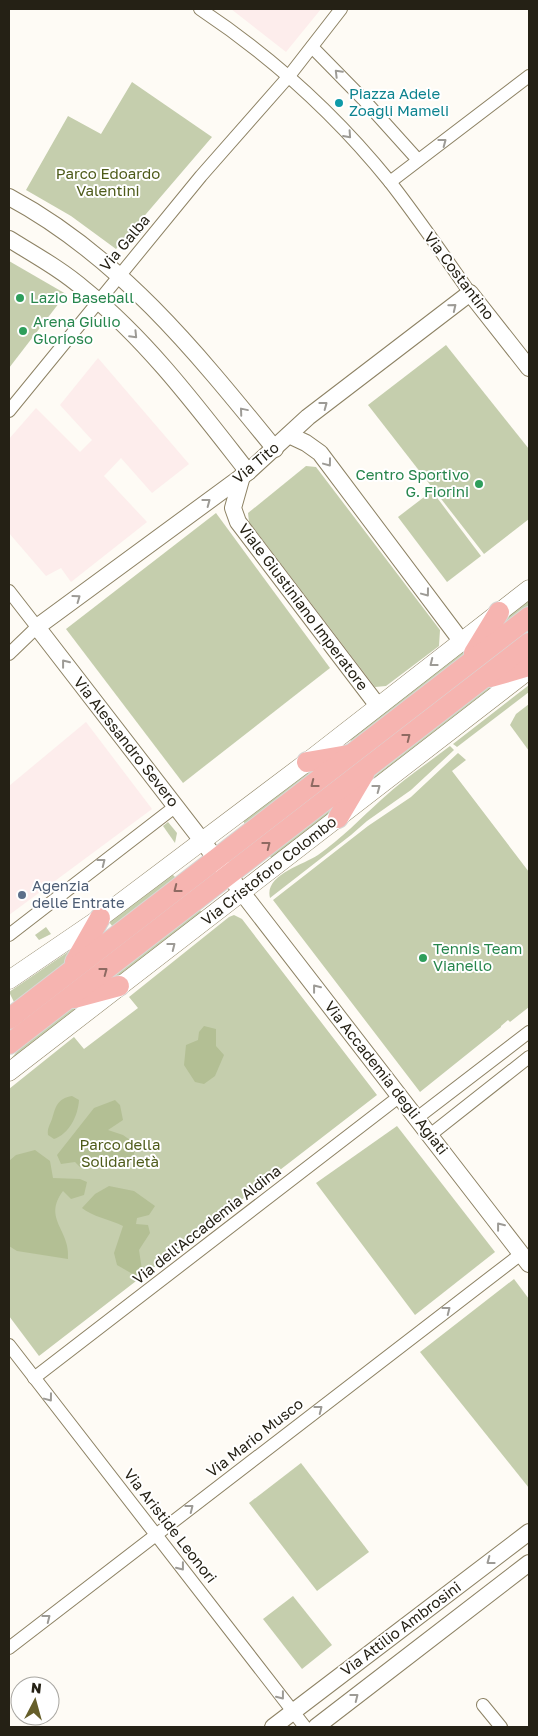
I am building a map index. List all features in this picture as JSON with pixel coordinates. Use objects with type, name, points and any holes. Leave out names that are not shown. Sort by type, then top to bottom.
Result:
[{"type":"main road","points":[[9,980],[100,918],[307,762],[529,589]]},
{"type":"main road","points":[[466,666],[499,612]]},
{"type":"main road","points":[[14,1011],[68,973],[216,860],[529,617]]},
{"type":"main road","name":"Via Cristoforo Colombo","points":[[11,1045],[65,1000],[529,643]]},
{"type":"main road","points":[[482,679],[529,666]]},
{"type":"main road","name":"Via Cristoforo Colombo","points":[[9,1072],[529,670]]},
{"type":"main road","points":[[307,762],[352,754]]},
{"type":"main road","points":[[338,818],[368,767]]},
{"type":"main road","points":[[68,973],[100,918]]},
{"type":"main road","points":[[65,1000],[119,986]]},
{"type":"street","points":[[200,9],[289,76],[326,110],[390,182],[529,76]]},
{"type":"street","name":"Via Galba","points":[[9,411],[119,274],[289,76],[341,9]]},
{"type":"street","points":[[312,47],[364,100],[418,160]]},
{"type":"street","name":"Via Costantino","points":[[390,182],[470,293],[529,368]]},
{"type":"street","points":[[9,197],[64,231],[119,274],[178,334],[274,449]]},
{"type":"street","points":[[9,239],[64,274],[99,301],[150,352],[245,474]]},
{"type":"street","name":"Via Tito","points":[[37,627],[245,474],[308,417],[470,293]]},
{"type":"street","points":[[289,435],[306,442],[320,453],[462,642]]},
{"type":"street","name":"Viale Giustiniano Imperatore","points":[[245,474],[233,508],[238,522],[378,706]]},
{"type":"street","name":"Via Alessandro Severo","points":[[9,591],[242,893]]},
{"type":"street","points":[[9,654],[37,627]]},
{"type":"street","points":[[9,935],[176,806]]},
{"type":"street","name":"Via Accademia degli Agiati","points":[[242,893],[525,1259]]},
{"type":"street","points":[[417,1118],[529,1032]]},
{"type":"street","points":[[430,1135],[529,1056]]},
{"type":"street","name":"Via dell'Accademia Aldina","points":[[34,1378],[400,1096]]},
{"type":"street","name":"Via Mario Musco","points":[[9,1648],[156,1534],[525,1259]]},
{"type":"street","name":"Via Aristide Leonori","points":[[9,1345],[305,1727]]},
{"type":"street","name":"Via Attilio Ambrosini","points":[[273,1727],[529,1532]]},
{"type":"street","name":"Via Attilio Ambrosini","points":[[316,1727],[529,1563]]},
{"type":"street","points":[[483,1705],[501,1727]]},
{"type":"shaded area","points":[[231,9],[321,9],[286,52]]},
{"type":"shaded area","points":[[98,358],[189,464],[152,493],[121,458],[104,476],[147,522],[71,582],[61,568],[46,576],[9,533],[9,439],[36,408],[80,452],[92,440],[60,405]]},
{"type":"shaded area","points":[[86,722],[152,809],[9,915],[9,786]]},
{"type":"green space","name":"Parco Edoardo Valentini","points":[[132,82],[212,137],[116,249],[71,216],[26,190],[68,116],[101,134]]},
{"type":"green space","name":"Arena Giulio Glorioso","points":[[9,261],[66,294],[9,368]]},
{"type":"green space","name":"Centro Sportivo G. Fiorini","points":[[446,345],[529,449],[529,519],[484,554],[368,405]]},
{"type":"green space","points":[[306,466],[316,467],[440,630],[439,646],[386,686],[375,687],[249,522],[248,513]]},
{"type":"green space","points":[[432,491],[481,556],[447,582],[398,517]]},
{"type":"green space","points":[[216,513],[330,668],[183,783],[66,629]]},
{"type":"green space","points":[[529,598],[529,605],[491,634],[503,618]]},
{"type":"green space","points":[[484,632],[472,650],[352,742],[348,738]]},
{"type":"green space","points":[[529,685],[529,692],[457,747],[453,744]]},
{"type":"green space","points":[[489,686],[493,690],[356,797],[367,782]]},
{"type":"green space","points":[[529,704],[529,751],[510,725],[516,714]]},
{"type":"green space","points":[[450,746],[454,750],[411,790],[367,821],[270,898],[270,890],[273,883],[279,877],[318,855],[343,836],[397,786]]},
{"type":"green space","name":"Tennis Team Vianello","points":[[458,753],[466,760],[452,771],[529,872],[529,1007],[510,1022],[508,1020],[420,1092],[273,900],[368,826],[411,797]]},
{"type":"green space","points":[[324,764],[245,825],[243,820],[310,768]]},
{"type":"green space","points":[[344,798],[339,809],[273,860],[269,855]]},
{"type":"green space","points":[[168,822],[177,833],[175,843],[163,826]]},
{"type":"green space","points":[[172,874],[176,878],[113,927],[109,922]]},
{"type":"green space","points":[[200,910],[203,914],[119,981],[99,988]]},
{"type":"green space","name":"Parco della Solidarietà","points":[[234,915],[242,919],[377,1095],[39,1356],[9,1316],[9,1089],[74,1037],[84,1049],[138,1008],[129,997],[229,917]]},
{"type":"green space","points":[[46,927],[51,934],[39,940],[35,935]]},
{"type":"green space","points":[[84,941],[70,961],[14,1002],[9,992]]},
{"type":"green space","points":[[97,996],[9,1062],[25,1042],[48,1023],[73,1007]]},
{"type":"green space","points":[[204,1026],[216,1029],[216,1046],[224,1055],[215,1076],[204,1084],[195,1082],[184,1065],[186,1045],[198,1040],[199,1032]]},
{"type":"green space","points":[[72,1096],[79,1100],[75,1118],[64,1133],[54,1139],[48,1135],[48,1130],[56,1107],[60,1101]]},
{"type":"green space","points":[[115,1100],[120,1105],[123,1120],[108,1130],[123,1135],[137,1145],[133,1157],[115,1161],[103,1157],[97,1166],[80,1167],[75,1162],[61,1164],[57,1155],[94,1108]]},
{"type":"green space","points":[[397,1126],[495,1252],[415,1315],[316,1183]]},
{"type":"green space","points":[[35,1150],[50,1161],[53,1178],[80,1179],[87,1182],[84,1195],[71,1199],[63,1191],[55,1209],[56,1217],[66,1240],[68,1259],[17,1251],[9,1246],[9,1161],[16,1155]]},
{"type":"green space","points":[[109,1186],[134,1191],[155,1206],[149,1215],[137,1218],[136,1224],[148,1225],[150,1233],[139,1250],[142,1270],[136,1276],[117,1265],[114,1253],[123,1226],[82,1208],[95,1194]]},
{"type":"green space","points":[[514,1279],[529,1299],[529,1488],[420,1352]]},
{"type":"green space","points":[[301,1463],[369,1552],[317,1591],[249,1503]]},
{"type":"green space","points":[[293,1596],[332,1645],[302,1669],[263,1619]]},
{"type":"place","name":"Piazza Adele Zoagli Mameli","points":[[339,103]]},
{"type":"place","name":"Lazio Baseball","points":[[20,298]]},
{"type":"place","name":"Arena Giulio Glorioso","points":[[23,331]]},
{"type":"place","name":"Centro Sportivo G. Fiorini","points":[[479,484]]},
{"type":"place","name":"Agenzia delle Entrate","points":[[22,895]]},
{"type":"place","name":"Tennis Team Vianello","points":[[423,958]]}]
